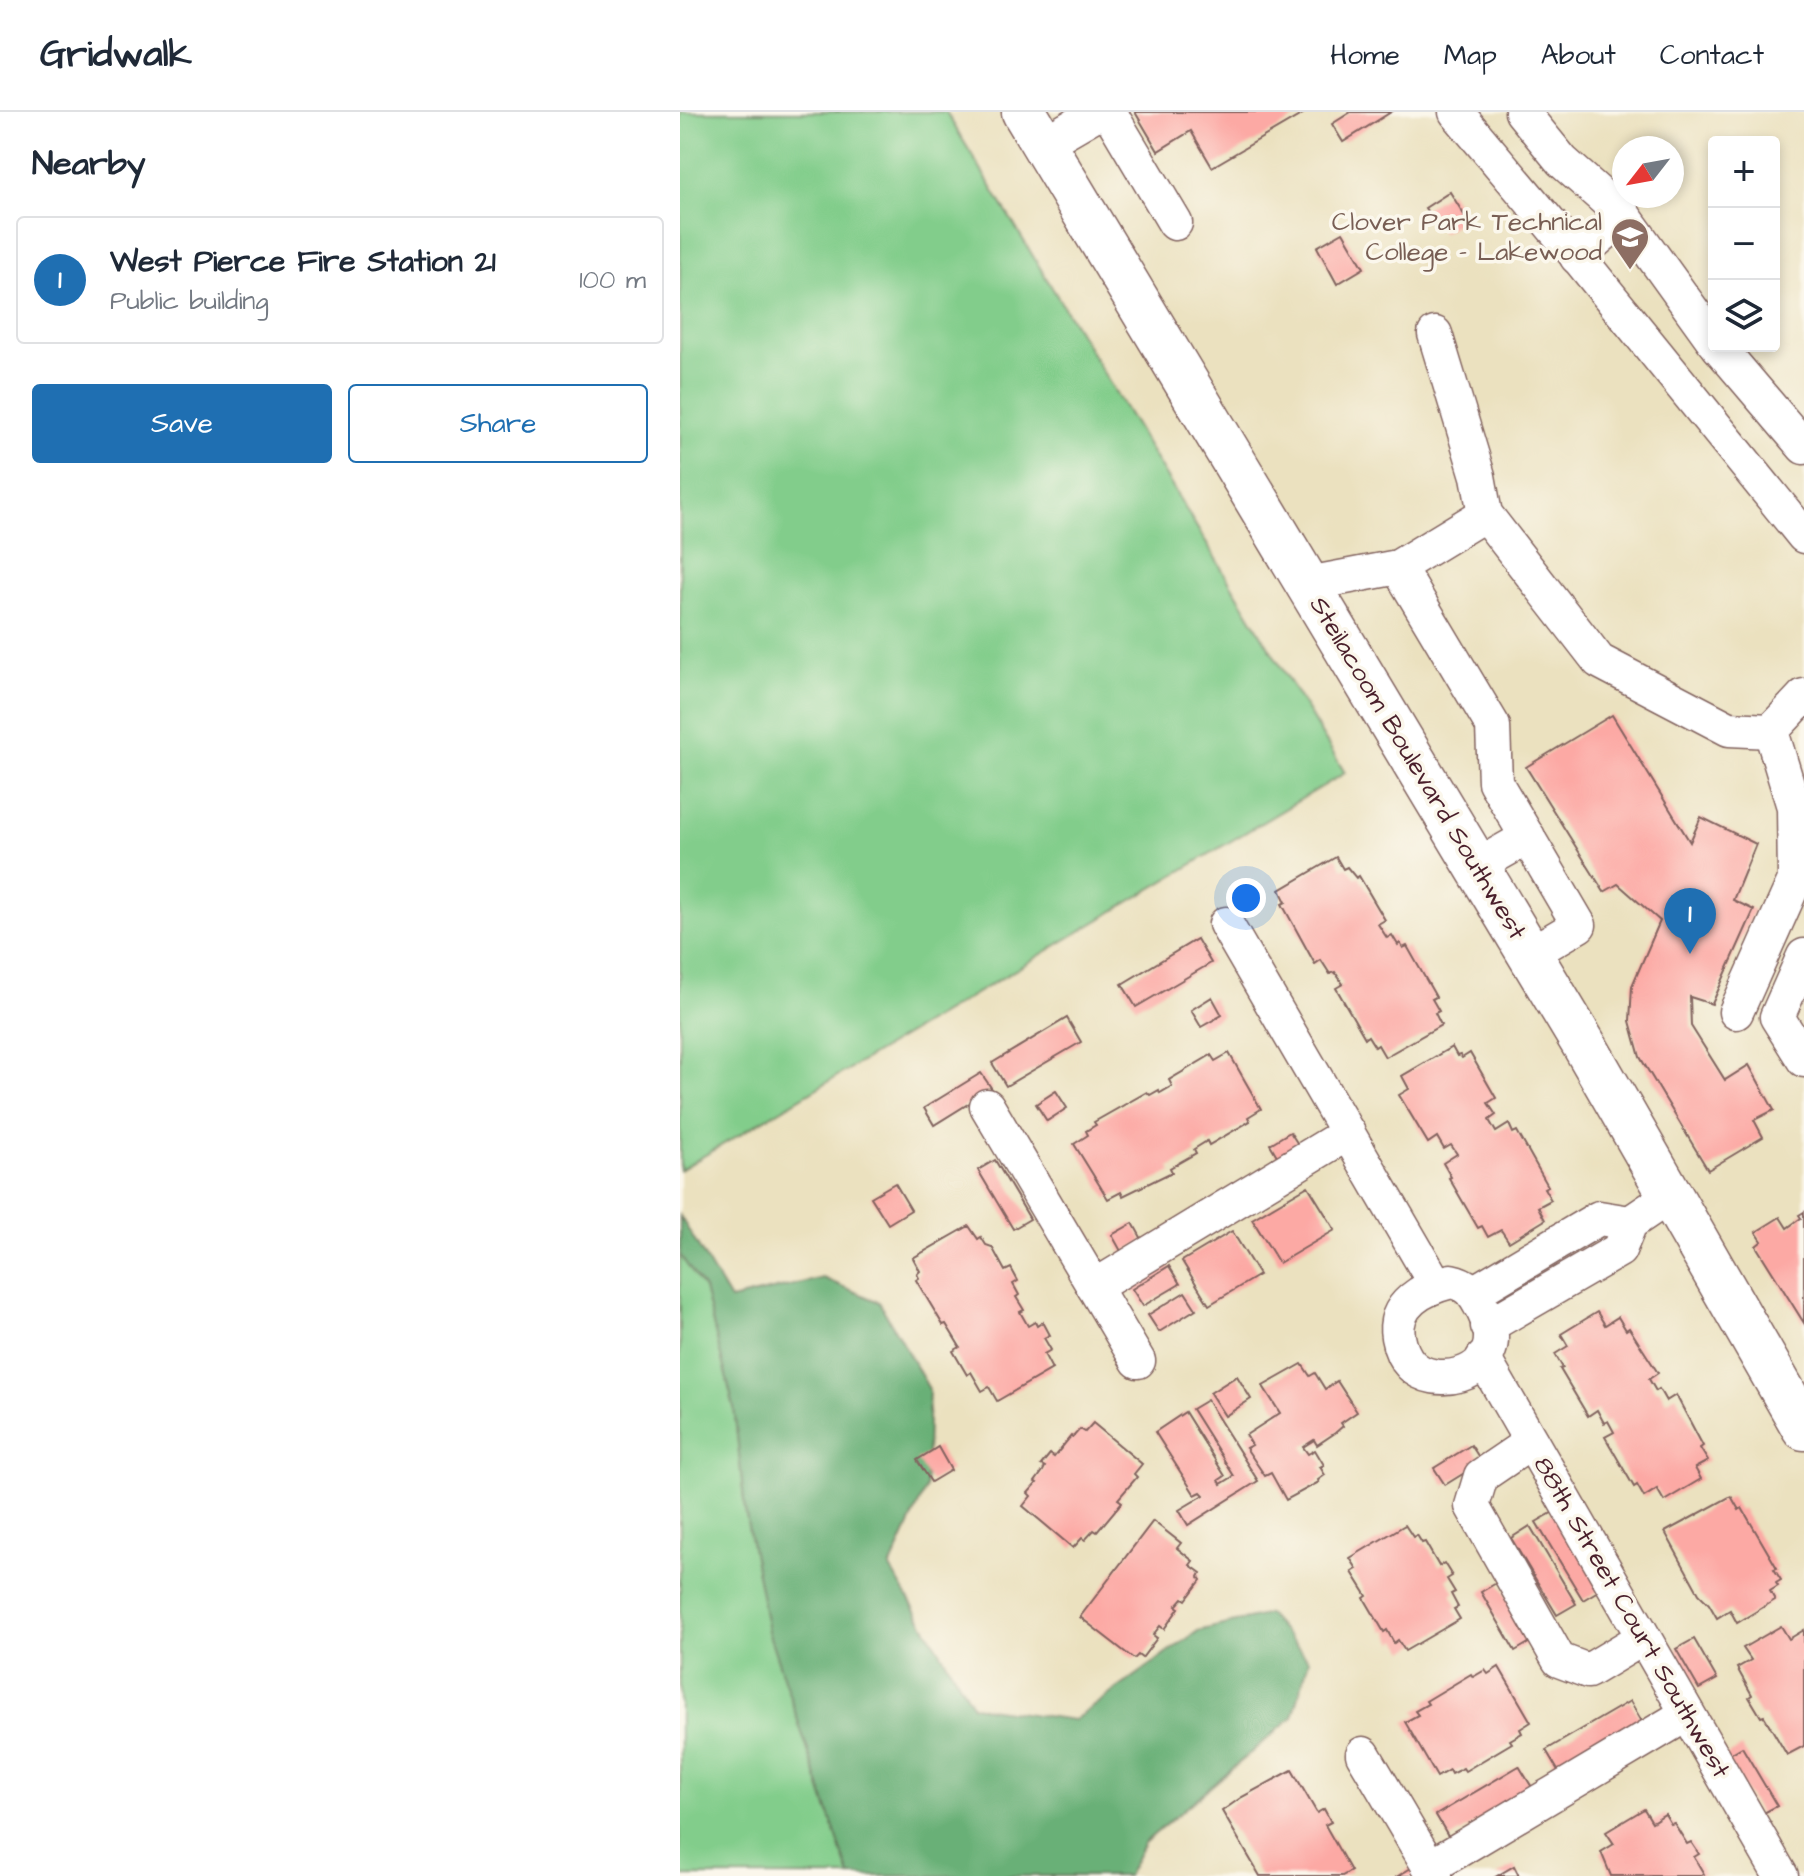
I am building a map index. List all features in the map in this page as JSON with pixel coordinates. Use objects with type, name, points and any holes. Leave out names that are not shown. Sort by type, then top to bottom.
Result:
[{"type":"main road","name":"Steilacoom Boulevard Southwest","points":[[1034,128],[1530,954],[1804,1428]]},
{"type":"street","points":[[1034,128],[1098,112]]},
{"type":"street","points":[[1109,112],[1175,223]]},
{"type":"street","points":[[1456,112],[1801,527]]},
{"type":"street","points":[[1522,112],[1562,161],[1624,216],[1708,333]]},
{"type":"street","points":[[1577,257],[1624,216]]},
{"type":"street","points":[[1435,334],[1478,476],[1485,514],[1599,661],[1729,729],[1771,731],[1804,696]]},
{"type":"street","points":[[1723,352],[1804,447]]},
{"type":"street","points":[[1308,584],[1398,567],[1485,514]]},
{"type":"street","points":[[1398,567],[1493,726],[1495,782],[1579,925],[1530,954]]},
{"type":"street","points":[[1736,1012],[1795,880],[1794,807],[1771,731]]},
{"type":"street","points":[[1477,866],[1528,837]]},
{"type":"street","points":[[1226,924],[1436,1285]]},
{"type":"street","points":[[1804,956],[1777,1017],[1804,1060]]},
{"type":"street","points":[[987,1106],[1138,1361]]},
{"type":"street","points":[[1094,1287],[1348,1133]]},
{"type":"street","points":[[1630,1223],[1599,1218],[1473,1293],[1463,1283],[1451,1281],[1436,1285],[1405,1306],[1399,1317],[1397,1333],[1404,1357],[1422,1375],[1434,1378],[1472,1370],[1486,1342],[1619,1250],[1630,1223],[1670,1196]]},
{"type":"street","name":"88th Street Court Southwest","points":[[1473,1293],[1486,1342],[1531,1442],[1781,1876]]},
{"type":"street","points":[[1531,1442],[1481,1476],[1472,1506],[1559,1660],[1588,1671],[1643,1638]]},
{"type":"street","points":[[1363,1754],[1432,1872],[1687,1714]]},
{"type":"green space","points":[[680,112],[946,112],[1345,773],[680,1170]]},
{"type":"green space","points":[[680,1216],[730,1300],[823,1278],[879,1302],[929,1389],[926,1488],[890,1568],[973,1706],[1074,1720],[1198,1631],[1268,1614],[1309,1660],[1293,1717],[1144,1843],[1127,1876],[850,1876],[768,1631],[745,1510],[734,1407],[704,1289],[680,1255]]},
{"type":"green space","points":[[680,1255],[704,1289],[734,1407],[745,1510],[768,1631],[850,1876],[680,1876]]},
{"type":"building","points":[[1135,112],[1306,112],[1212,167],[1191,131],[1158,151]]},
{"type":"building","points":[[1351,112],[1391,112],[1343,142],[1332,124]]},
{"type":"building","points":[[1450,192],[1466,218],[1442,233],[1425,208]]},
{"type":"building","points":[[1343,232],[1364,268],[1337,284],[1317,247]]},
{"type":"building","points":[[1612,715],[1690,842],[1701,817],[1756,844],[1733,900],[1754,910],[1712,1004],[1690,997],[1691,1026],[1725,1080],[1749,1065],[1774,1110],[1754,1120],[1763,1137],[1708,1170],[1640,1057],[1630,1021],[1632,986],[1660,921],[1618,884],[1604,892],[1526,767]]},
{"type":"building","points":[[1336,857],[1343,869],[1347,867],[1356,878],[1359,876],[1385,920],[1378,924],[1387,938],[1392,935],[1398,945],[1400,943],[1403,948],[1407,946],[1436,997],[1432,999],[1439,1011],[1435,1013],[1441,1025],[1385,1057],[1378,1045],[1375,1047],[1368,1036],[1365,1038],[1336,988],[1343,984],[1335,972],[1330,974],[1321,960],[1315,964],[1282,904],[1286,902],[1280,890]]},
{"type":"building","points":[[1197,939],[1211,963],[1136,1007],[1122,984]]},
{"type":"building","points":[[1212,997],[1222,1015],[1201,1027],[1191,1010]]},
{"type":"building","points":[[1067,1018],[1081,1042],[1006,1086],[992,1063]]},
{"type":"building","points":[[1452,1047],[1462,1058],[1470,1053],[1496,1098],[1488,1103],[1496,1115],[1489,1120],[1496,1132],[1509,1124],[1513,1133],[1517,1131],[1548,1186],[1544,1188],[1551,1200],[1538,1207],[1545,1220],[1509,1242],[1501,1230],[1488,1237],[1482,1226],[1478,1228],[1443,1163],[1457,1154],[1451,1145],[1444,1149],[1437,1137],[1428,1143],[1399,1095],[1409,1089],[1402,1076]]},
{"type":"building","points":[[1229,1053],[1261,1109],[1248,1117],[1250,1121],[1209,1145],[1207,1141],[1194,1149],[1196,1153],[1170,1168],[1172,1172],[1123,1196],[1121,1192],[1108,1199],[1074,1144],[1088,1135],[1086,1131],[1096,1125],[1094,1122],[1147,1092],[1150,1095],[1159,1090],[1160,1093],[1172,1086],[1169,1080],[1211,1055],[1215,1061]]},
{"type":"building","points":[[981,1073],[992,1089],[934,1125],[924,1108]]},
{"type":"building","points":[[1056,1091],[1067,1108],[1047,1121],[1036,1104]]},
{"type":"building","points":[[1290,1132],[1301,1149],[1280,1161],[1270,1144]]},
{"type":"building","points":[[995,1160],[1030,1219],[1013,1229],[978,1170]]},
{"type":"building","points":[[895,1183],[911,1210],[888,1224],[871,1197]]},
{"type":"building","points":[[1308,1186],[1335,1230],[1279,1263],[1252,1219]]},
{"type":"building","points":[[1804,1212],[1804,1323],[1756,1246],[1762,1241],[1756,1232],[1780,1217],[1787,1228]]},
{"type":"building","points":[[1133,1223],[1143,1241],[1122,1253],[1112,1235]]},
{"type":"building","points":[[969,1226],[978,1239],[981,1237],[986,1245],[992,1247],[1005,1271],[1011,1268],[1018,1281],[1013,1284],[1019,1295],[1016,1297],[1024,1310],[1020,1312],[1028,1326],[1043,1322],[1050,1335],[1044,1338],[1051,1350],[1044,1354],[1052,1369],[997,1401],[989,1387],[982,1391],[971,1372],[967,1375],[953,1351],[960,1347],[916,1280],[920,1271],[913,1258]]},
{"type":"building","points":[[1232,1231],[1259,1275],[1209,1305],[1182,1261]]},
{"type":"building","points":[[1169,1266],[1180,1284],[1143,1306],[1132,1289]]},
{"type":"building","points":[[1185,1292],[1196,1309],[1159,1332],[1148,1315]]},
{"type":"building","points":[[1597,1312],[1605,1325],[1618,1317],[1626,1330],[1629,1328],[1658,1373],[1649,1379],[1656,1391],[1659,1389],[1666,1401],[1676,1395],[1703,1446],[1700,1448],[1708,1461],[1695,1468],[1701,1479],[1664,1501],[1657,1489],[1644,1497],[1637,1485],[1634,1487],[1605,1437],[1614,1432],[1608,1421],[1604,1423],[1597,1410],[1588,1416],[1560,1369],[1563,1368],[1555,1354],[1568,1346],[1561,1334]]},
{"type":"building","points":[[1302,1364],[1310,1376],[1315,1373],[1325,1389],[1337,1381],[1357,1412],[1317,1445],[1314,1440],[1303,1447],[1308,1454],[1315,1450],[1324,1465],[1320,1467],[1325,1475],[1319,1482],[1286,1500],[1271,1473],[1265,1476],[1246,1448],[1252,1445],[1246,1435],[1280,1413],[1263,1386]]},
{"type":"building","points":[[1237,1376],[1251,1399],[1225,1416],[1210,1393]]},
{"type":"building","points":[[1207,1400],[1258,1481],[1188,1525],[1179,1510],[1204,1495],[1201,1492],[1195,1495],[1155,1432],[1185,1412],[1225,1476],[1219,1480],[1221,1484],[1234,1476],[1192,1409]]},
{"type":"building","points":[[1093,1423],[1142,1464],[1134,1474],[1137,1477],[1118,1499],[1122,1502],[1097,1532],[1094,1530],[1085,1540],[1082,1538],[1073,1548],[1023,1506],[1045,1467],[1041,1465],[1050,1454],[1054,1457],[1071,1436],[1080,1429],[1085,1432]]},
{"type":"building","points":[[1471,1445],[1482,1462],[1445,1485],[1434,1468]]},
{"type":"building","points":[[938,1447],[951,1470],[931,1482],[917,1460]]},
{"type":"building","points":[[1731,1496],[1739,1510],[1742,1508],[1781,1580],[1770,1591],[1775,1600],[1737,1623],[1730,1610],[1717,1618],[1699,1594],[1665,1532]]},
{"type":"building","points":[[1557,1510],[1603,1588],[1583,1600],[1536,1522]]},
{"type":"building","points":[[1153,1521],[1181,1543],[1177,1548],[1193,1561],[1190,1565],[1201,1573],[1201,1580],[1186,1600],[1183,1598],[1176,1606],[1179,1608],[1164,1629],[1160,1626],[1153,1635],[1157,1638],[1142,1658],[1138,1655],[1134,1659],[1080,1617]]},
{"type":"building","points":[[1405,1525],[1413,1537],[1417,1535],[1422,1543],[1425,1542],[1439,1566],[1444,1563],[1452,1576],[1447,1579],[1455,1592],[1451,1594],[1460,1619],[1405,1651],[1398,1640],[1394,1643],[1387,1630],[1384,1632],[1352,1572],[1357,1569],[1350,1558]]},
{"type":"building","points":[[1530,1526],[1576,1604],[1557,1615],[1511,1538]]},
{"type":"building","points":[[1498,1582],[1532,1641],[1515,1651],[1481,1592]]},
{"type":"building","points":[[1781,1626],[1789,1639],[1804,1630],[1804,1746],[1787,1755],[1749,1697],[1752,1695],[1737,1668],[1751,1660],[1743,1648]]},
{"type":"building","points":[[1694,1639],[1717,1679],[1699,1689],[1676,1649]]},
{"type":"building","points":[[1499,1667],[1531,1722],[1520,1729],[1522,1733],[1510,1740],[1512,1743],[1465,1771],[1463,1768],[1451,1774],[1449,1770],[1437,1777],[1405,1722],[1418,1715],[1415,1711],[1428,1704],[1426,1701],[1471,1674],[1473,1677],[1485,1670],[1488,1674]]},
{"type":"building","points":[[1630,1701],[1644,1725],[1560,1774],[1546,1750]]},
{"type":"building","points":[[1742,1747],[1777,1806],[1760,1815],[1725,1757]]},
{"type":"building","points":[[1519,1766],[1533,1789],[1450,1839],[1436,1815]]},
{"type":"building","points":[[1292,1770],[1317,1813],[1324,1809],[1331,1822],[1325,1825],[1351,1871],[1342,1876],[1260,1876],[1222,1811]]},
{"type":"building","points":[[1644,1809],[1652,1822],[1665,1814],[1671,1824],[1674,1823],[1687,1844],[1691,1842],[1699,1854],[1694,1857],[1704,1874],[1611,1876],[1601,1852],[1614,1844],[1606,1832]]},
{"type":"building","points":[[1514,1866],[1519,1876],[1497,1876]]},
{"type":"building","points":[[1411,1868],[1416,1876],[1398,1876]]},
{"type":"place","name":"Clover Park Technical College - Lakewood","points":[[1630,271]]},
{"type":"place","name":"West Pierce Fire Station 21","points":[[1690,954]]}]
